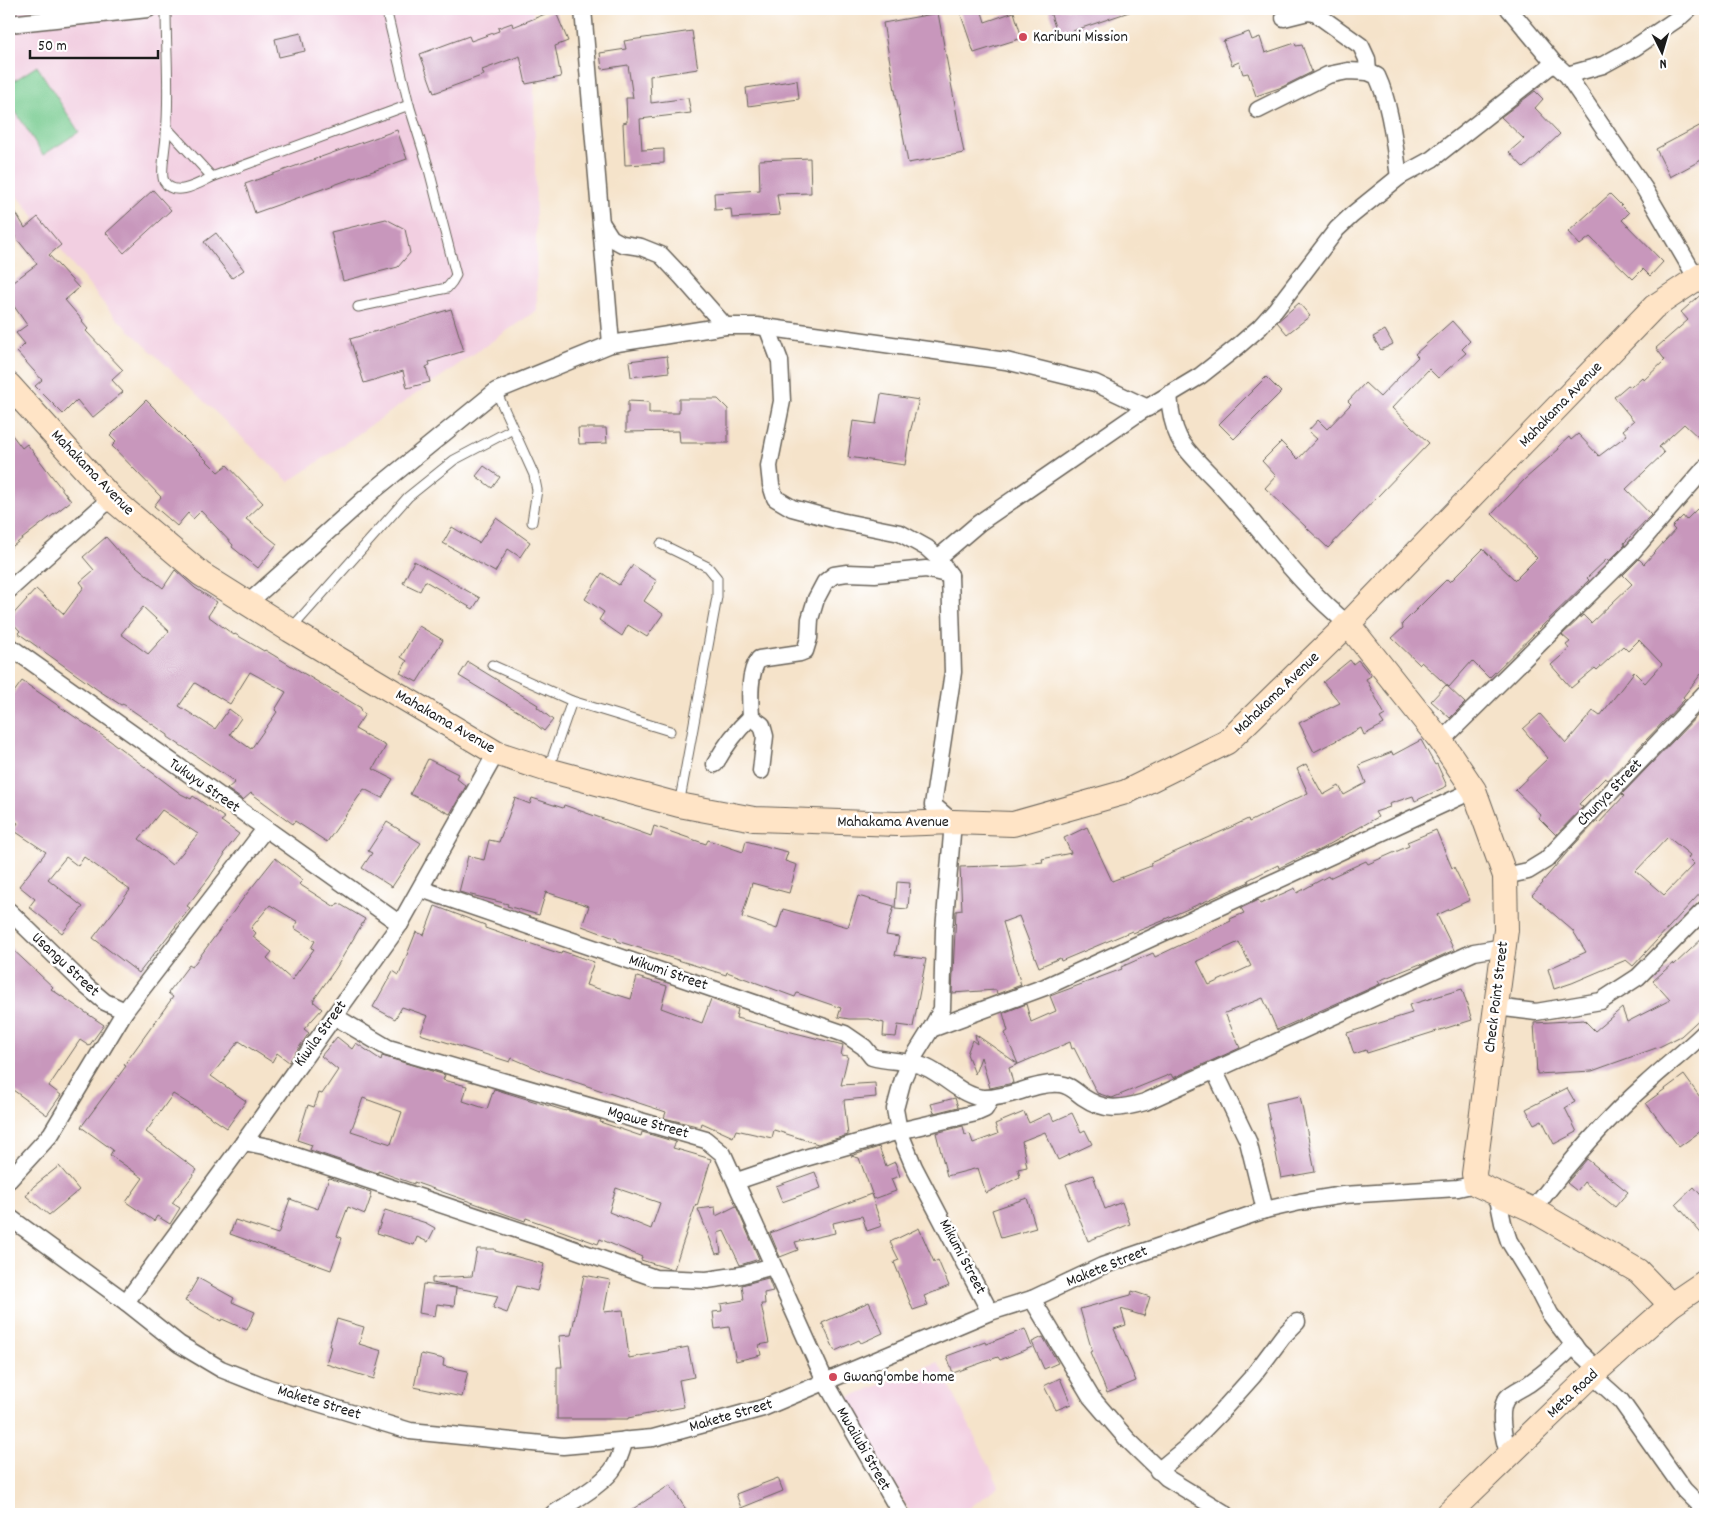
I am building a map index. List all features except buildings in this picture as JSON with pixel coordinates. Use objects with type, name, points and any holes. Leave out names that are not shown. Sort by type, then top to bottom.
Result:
[{"type":"street","points":[[9,24],[148,9]]},
{"type":"street","points":[[583,9],[611,344]]},
{"type":"street","points":[[1509,9],[1554,63],[1567,75],[1701,276]]},
{"type":"street","points":[[1567,75],[1603,66],[1634,48],[1689,9]]},
{"type":"street","points":[[1284,18],[1308,12],[1315,14],[1361,46],[1367,59],[1368,72]]},
{"type":"street","points":[[938,558],[979,523],[1169,394],[1200,376],[1260,327],[1276,310],[1338,229],[1399,177],[1432,159],[1554,63]]},
{"type":"street","points":[[1258,110],[1328,75],[1348,71],[1368,72],[1377,76],[1382,86],[1392,129],[1399,177]]},
{"type":"street","points":[[602,224],[611,238],[616,241],[622,244],[642,247],[661,255],[725,326]]},
{"type":"street","name":"Mahakama Avenue","points":[[9,385],[111,498],[200,574],[496,754],[679,805],[754,820],[897,824],[953,822],[1013,824],[1126,792],[1227,742],[1348,624],[1654,308],[1701,276]]},
{"type":"street","points":[[247,604],[372,492],[496,391],[611,344],[725,326],[767,327],[1006,361],[1095,383],[1148,408]]},
{"type":"street","points":[[767,327],[780,360],[782,401],[769,466],[771,485],[775,498],[792,508],[840,521],[900,533],[927,548],[938,558],[950,575],[952,672],[933,805],[953,822]]},
{"type":"street","points":[[1169,394],[1173,425],[1180,441],[1223,487],[1292,570],[1325,606],[1348,624]]},
{"type":"street","points":[[1441,742],[1632,551],[1705,468]]},
{"type":"street","points":[[9,590],[111,498]]},
{"type":"street","points":[[761,771],[765,736],[762,725],[751,716],[750,694],[756,661],[762,658],[804,651],[809,638],[810,619],[816,599],[828,579],[834,575],[847,573],[875,574],[926,569],[950,575]]},
{"type":"street","name":"Check Point Street","points":[[1348,624],[1441,742],[1474,790],[1505,876],[1506,930],[1474,1174],[1476,1184]]},
{"type":"street","name":"Tukuyu Street","points":[[9,646],[400,924]]},
{"type":"street","name":"Chunya Street","points":[[1505,876],[1528,871],[1546,860],[1705,693]]},
{"type":"street","points":[[715,764],[737,729],[751,716]]},
{"type":"street","name":"Kiwila Street","points":[[126,1302],[244,1142],[400,924],[496,754]]},
{"type":"street","points":[[931,1029],[1045,986],[1474,790]]},
{"type":"street","name":"Mikumi Street","points":[[953,822],[944,930],[942,1009],[910,1063],[903,1079],[896,1109],[899,1131],[914,1167],[990,1312]]},
{"type":"street","points":[[9,1180],[51,1134],[125,1011],[265,829]]},
{"type":"street","name":"Mikumi Street","points":[[421,889],[845,1034],[864,1047],[872,1057],[910,1063]]},
{"type":"street","points":[[1496,1007],[1536,1012],[1601,1001],[1638,977],[1705,909]]},
{"type":"street","name":"Usangu Street","points":[[9,911],[86,986],[105,1002],[125,1011]]},
{"type":"street","points":[[910,1063],[925,1067],[944,1076],[962,1091],[983,1098],[992,1098],[1035,1087],[1062,1084],[1069,1086],[1084,1098],[1100,1106],[1116,1109],[1145,1102],[1474,952],[1504,947]]},
{"type":"street","name":"Mgawe Street","points":[[334,1016],[388,1048],[706,1140],[723,1154],[737,1181],[826,1383]]},
{"type":"street","points":[[1533,1210],[1569,1163],[1602,1127],[1644,1085],[1688,1049],[1705,1032]]},
{"type":"street","points":[[1214,1070],[1248,1142],[1264,1210]]},
{"type":"street","points":[[737,1181],[805,1158],[899,1131],[976,1113],[985,1108],[992,1098]]},
{"type":"street","points":[[244,1142],[269,1147],[554,1242],[655,1278],[707,1280],[741,1275],[773,1266]]},
{"type":"street","points":[[1476,1184],[1533,1210],[1638,1271],[1671,1305]]},
{"type":"street","name":"Makete Street","points":[[9,1216],[126,1302],[179,1344],[221,1369],[269,1388],[410,1431],[563,1446],[653,1438],[763,1408],[826,1383],[990,1312],[1032,1299],[1102,1266],[1264,1210],[1343,1195],[1458,1188],[1476,1184]]},
{"type":"street","points":[[1497,1194],[1509,1241],[1531,1276],[1550,1314],[1595,1373],[1621,1401],[1684,1490],[1705,1511]]},
{"type":"street","name":"Meta Road","points":[[1448,1514],[1595,1373],[1671,1305],[1705,1282]]},
{"type":"street","points":[[1032,1299],[1091,1397],[1127,1439],[1167,1478],[1226,1514]]},
{"type":"street","points":[[1158,1470],[1187,1447],[1219,1414],[1283,1336],[1297,1322]]},
{"type":"street","points":[[1509,1455],[1504,1442],[1503,1428],[1503,1408],[1507,1398],[1544,1372],[1574,1346]]},
{"type":"street","name":"Mwailubi Street","points":[[826,1383],[900,1514]]},
{"type":"street","points":[[553,1514],[604,1481],[615,1467],[625,1440]]},
{"type":"lane","points":[[166,9],[167,128],[162,174],[164,182],[176,188],[188,189],[212,177],[409,105]]},
{"type":"lane","points":[[358,308],[446,288],[456,275],[428,166],[409,105],[386,9]]},
{"type":"lane","points":[[167,128],[212,177]]},
{"type":"lane","points":[[496,391],[534,475],[537,490],[532,522]]},
{"type":"lane","points":[[290,630],[408,497],[454,460],[513,429]]},
{"type":"lane","points":[[661,544],[708,567],[717,578],[717,597],[679,805]]},
{"type":"lane","points":[[492,665],[572,701],[670,731]]},
{"type":"lane","points":[[548,770],[572,701]]},
{"type":"shaded area","points":[[9,9],[533,9],[537,310],[289,482],[112,314],[9,185]]},
{"type":"shaded area","points":[[938,1362],[999,1486],[961,1514],[911,1514],[844,1399]]},
{"type":"green space","points":[[37,66],[79,132],[43,155],[9,101],[9,84]]},
{"type":"place","name":"Karibuni Mission","points":[[1023,37]]},
{"type":"place","name":"Gwang'ombe home","points":[[833,1377]]}]
